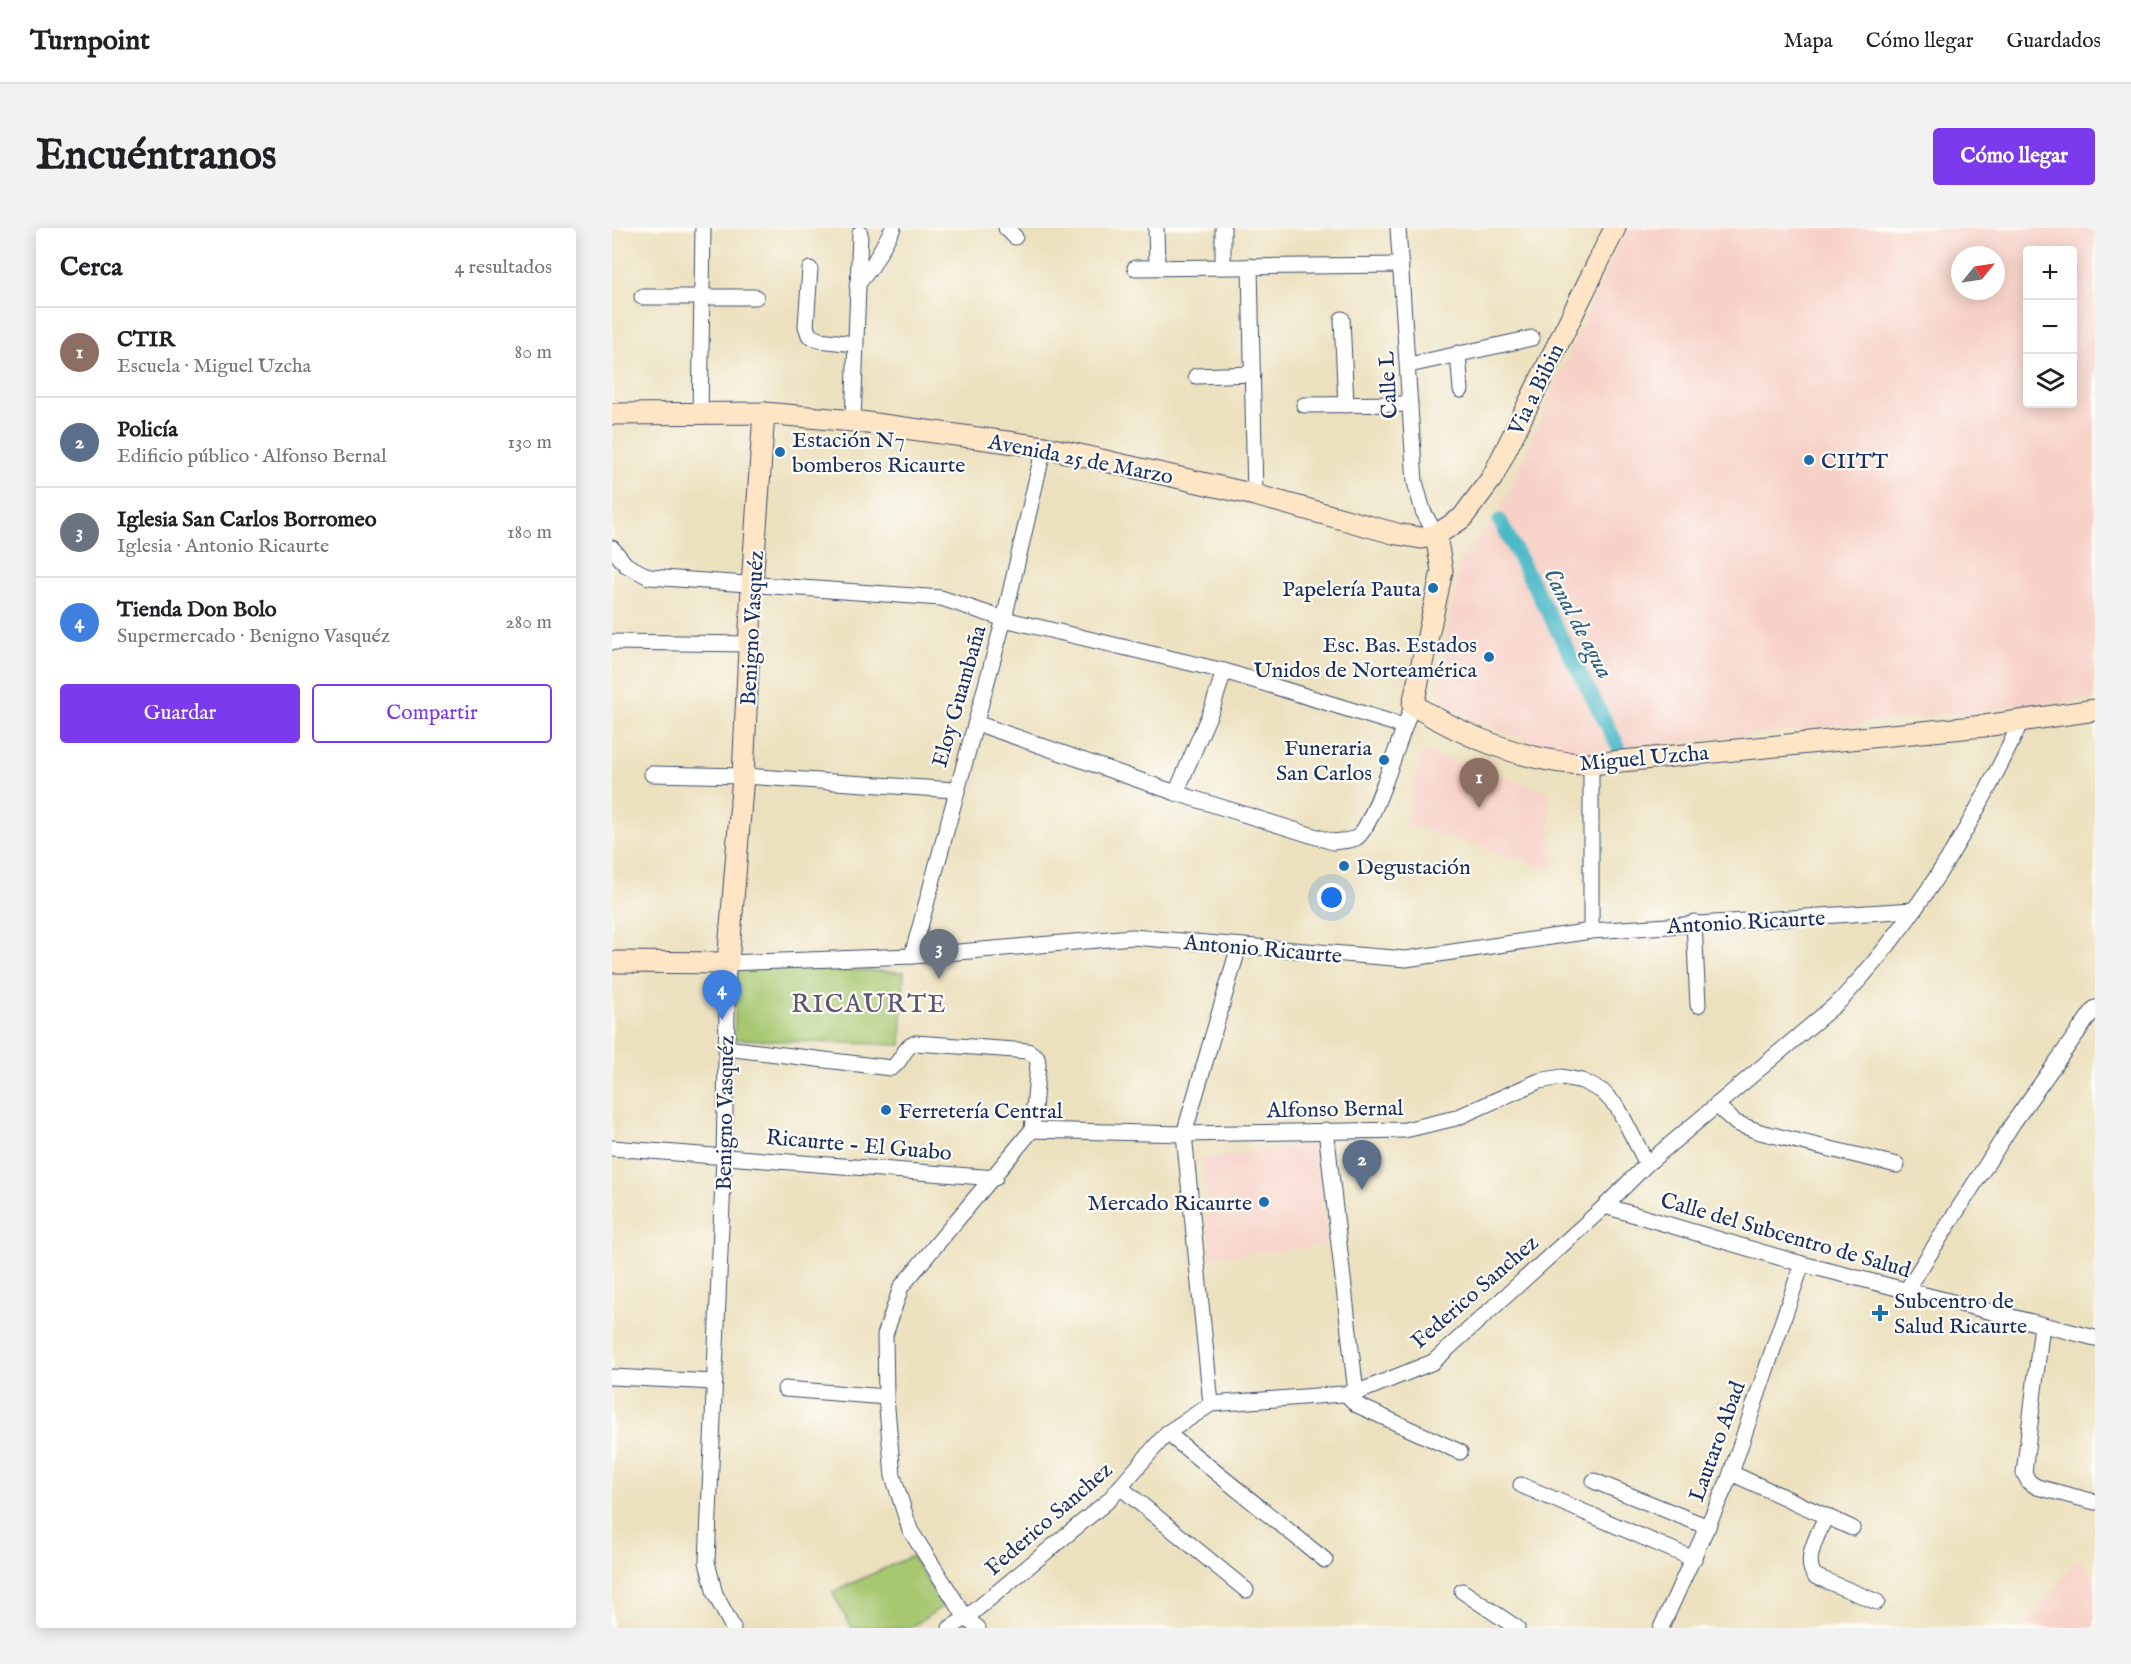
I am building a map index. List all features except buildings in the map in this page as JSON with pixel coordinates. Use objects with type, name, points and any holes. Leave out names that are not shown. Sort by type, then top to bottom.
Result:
[{"type":"main road","name":"Via a Bibin","points":[[1436,536],[1462,518],[1492,478],[1615,228]]},
{"type":"main road","name":"Avenida 25 de Marzo","points":[[612,414],[764,413],[853,421],[1044,447],[1255,495],[1397,534],[1421,538],[1436,536]]},
{"type":"main road","name":"Benigno Vasquéz","points":[[728,963],[743,776],[752,585],[764,413]]},
{"type":"main road","points":[[1413,705],[1442,571],[1436,536]]},
{"type":"main road","name":"Miguel Uzcha","points":[[1413,705],[1453,727],[1508,748],[1566,764],[1591,764],[1984,726],[2095,710]]},
{"type":"main road","name":"Antonio Ricaurte","points":[[612,962],[728,963]]},
{"type":"street","points":[[700,415],[703,228]]},
{"type":"street","points":[[857,285],[872,266],[893,228]]},
{"type":"street","points":[[1156,228],[1157,266]]},
{"type":"street","points":[[1223,228],[1223,266]]},
{"type":"street","name":"Calle L","points":[[1398,228],[1415,482],[1423,511],[1436,536]]},
{"type":"street","points":[[853,421],[854,344],[860,233]]},
{"type":"street","points":[[1135,268],[1401,265]]},
{"type":"street","points":[[1250,266],[1255,495]]},
{"type":"street","points":[[810,269],[806,326],[810,335],[819,340],[854,344]]},
{"type":"street","points":[[642,297],[756,297]]},
{"type":"street","points":[[1342,319],[1346,405]]},
{"type":"street","points":[[1408,365],[1532,338]]},
{"type":"street","points":[[1458,353],[1461,390]]},
{"type":"street","points":[[1196,376],[1253,374]]},
{"type":"street","points":[[1304,405],[1410,404]]},
{"type":"street","name":"Eloy Guambaña","points":[[912,956],[955,790],[1004,619],[1044,447]]},
{"type":"street","points":[[612,548],[626,565],[649,577],[941,598],[1004,619],[1224,671],[1403,726]]},
{"type":"street","points":[[612,642],[749,644]]},
{"type":"street","points":[[1176,793],[1213,706],[1224,671]]},
{"type":"street","points":[[976,723],[1176,793],[1333,842],[1356,838],[1370,824],[1403,726],[1413,705]]},
{"type":"street","name":"Federico Sanchez","points":[[950,1628],[972,1623],[1108,1500],[1167,1434],[1211,1404],[1351,1393],[1433,1362],[1605,1206],[1647,1164],[1841,1000],[1869,969],[1932,885],[1959,843],[2022,719]]},
{"type":"street","points":[[1591,764],[1591,931]]},
{"type":"street","points":[[652,774],[743,776],[955,790]]},
{"type":"street","name":"Antonio Ricaurte","points":[[728,963],[912,956],[1132,937],[1406,959],[1591,931],[1694,922],[1829,917],[1913,910]]},
{"type":"street","points":[[1694,922],[1698,1005]]},
{"type":"street","points":[[1211,1404],[1184,1134],[1239,946]]},
{"type":"street","name":"Benigno Vasquéz","points":[[728,963],[724,1156],[706,1562],[715,1594],[733,1628]]},
{"type":"street","points":[[1906,1291],[2013,1123],[2095,1008]]},
{"type":"street","points":[[726,1048],[891,1068],[898,1064],[906,1049],[916,1043],[1028,1051],[1036,1058],[1038,1064],[1032,1130],[995,1178],[901,1287],[885,1335],[886,1397],[892,1476],[910,1530],[972,1623]]},
{"type":"street","name":"Alfonso Bernal","points":[[1032,1130],[1184,1134],[1405,1130],[1430,1126],[1456,1118],[1539,1081],[1562,1077],[1582,1081],[1602,1091],[1618,1108],[1647,1164]]},
{"type":"street","points":[[1716,1105],[1736,1123],[1760,1132],[1897,1165]]},
{"type":"street","points":[[1326,1130],[1351,1393],[1357,1405],[1460,1452]]},
{"type":"street","name":"Ricaurte - El Guabo","points":[[612,1148],[995,1178]]},
{"type":"street","name":"Calle del Subcentro de Salud","points":[[1605,1206],[1802,1264],[2095,1338]]},
{"type":"street","name":"Lautaro Abad","points":[[1660,1628],[1731,1473],[1802,1264]]},
{"type":"street","points":[[2042,1325],[2024,1473],[2029,1482],[2037,1487],[2095,1502]]},
{"type":"street","points":[[612,1377],[715,1382]]},
{"type":"street","points":[[785,1389],[886,1397]]},
{"type":"street","points":[[1167,1434],[1325,1560]]},
{"type":"street","points":[[1731,1473],[1852,1528]]},
{"type":"street","points":[[1594,1481],[1708,1527]]},
{"type":"street","points":[[1521,1485],[1694,1558]]},
{"type":"street","points":[[1120,1487],[1246,1590]]},
{"type":"street","points":[[1826,1516],[1809,1561],[1810,1569],[1815,1576],[1877,1602]]},
{"type":"street","points":[[1462,1591],[1517,1628]]},
{"type":"shaded area","name":"CIITT","points":[[1625,228],[2095,228],[2095,699],[1580,753],[1558,752],[1484,725],[1441,705],[1437,691],[1459,564],[1497,517]]},
{"type":"shaded area","points":[[1422,751],[1550,792],[1551,870],[1405,824]]},
{"type":"shaded area","name":"Mercado Ricaurte","points":[[1318,1143],[1326,1245],[1212,1258],[1201,1159]]},
{"type":"shaded area","points":[[2079,1558],[2095,1578],[2095,1628],[2024,1628]]},
{"type":"green space","points":[[737,966],[904,972],[901,1045],[734,1039]]},
{"type":"green space","points":[[912,1556],[943,1606],[910,1628],[852,1628],[832,1592]]},
{"type":"waterway","name":"Canal de agua","points":[[1500,521],[1618,746]]},
{"type":"place","name":"Estación N7 bomberos Ricaurte","points":[[780,452]]},
{"type":"place","name":"CIITT","points":[[1809,460]]},
{"type":"place","name":"Papelería Pauta","points":[[1433,588]]},
{"type":"place","name":"Esc. Bas. Estados Unidos de Norteamérica","points":[[1489,657]]},
{"type":"place","name":"Funeraria San Carlos","points":[[1384,760]]},
{"type":"place","name":"CTIR","points":[[1479,808]]},
{"type":"place","name":"Degustación","points":[[1344,866]]},
{"type":"place","name":"Iglesia San Carlos Borromeo","points":[[939,979]]},
{"type":"place","name":"Tienda Don Bolo","points":[[722,1020]]},
{"type":"place","name":"Ferretería Central","points":[[886,1110]]},
{"type":"place","name":"Policía","points":[[1362,1190]]},
{"type":"place","name":"Mercado Ricaurte","points":[[1264,1202]]},
{"type":"place","name":"Subcentro de Salud Ricaurte","points":[[1880,1313]]},
{"type":"district","name":"RICAURTE","points":[[869,1003]]}]
